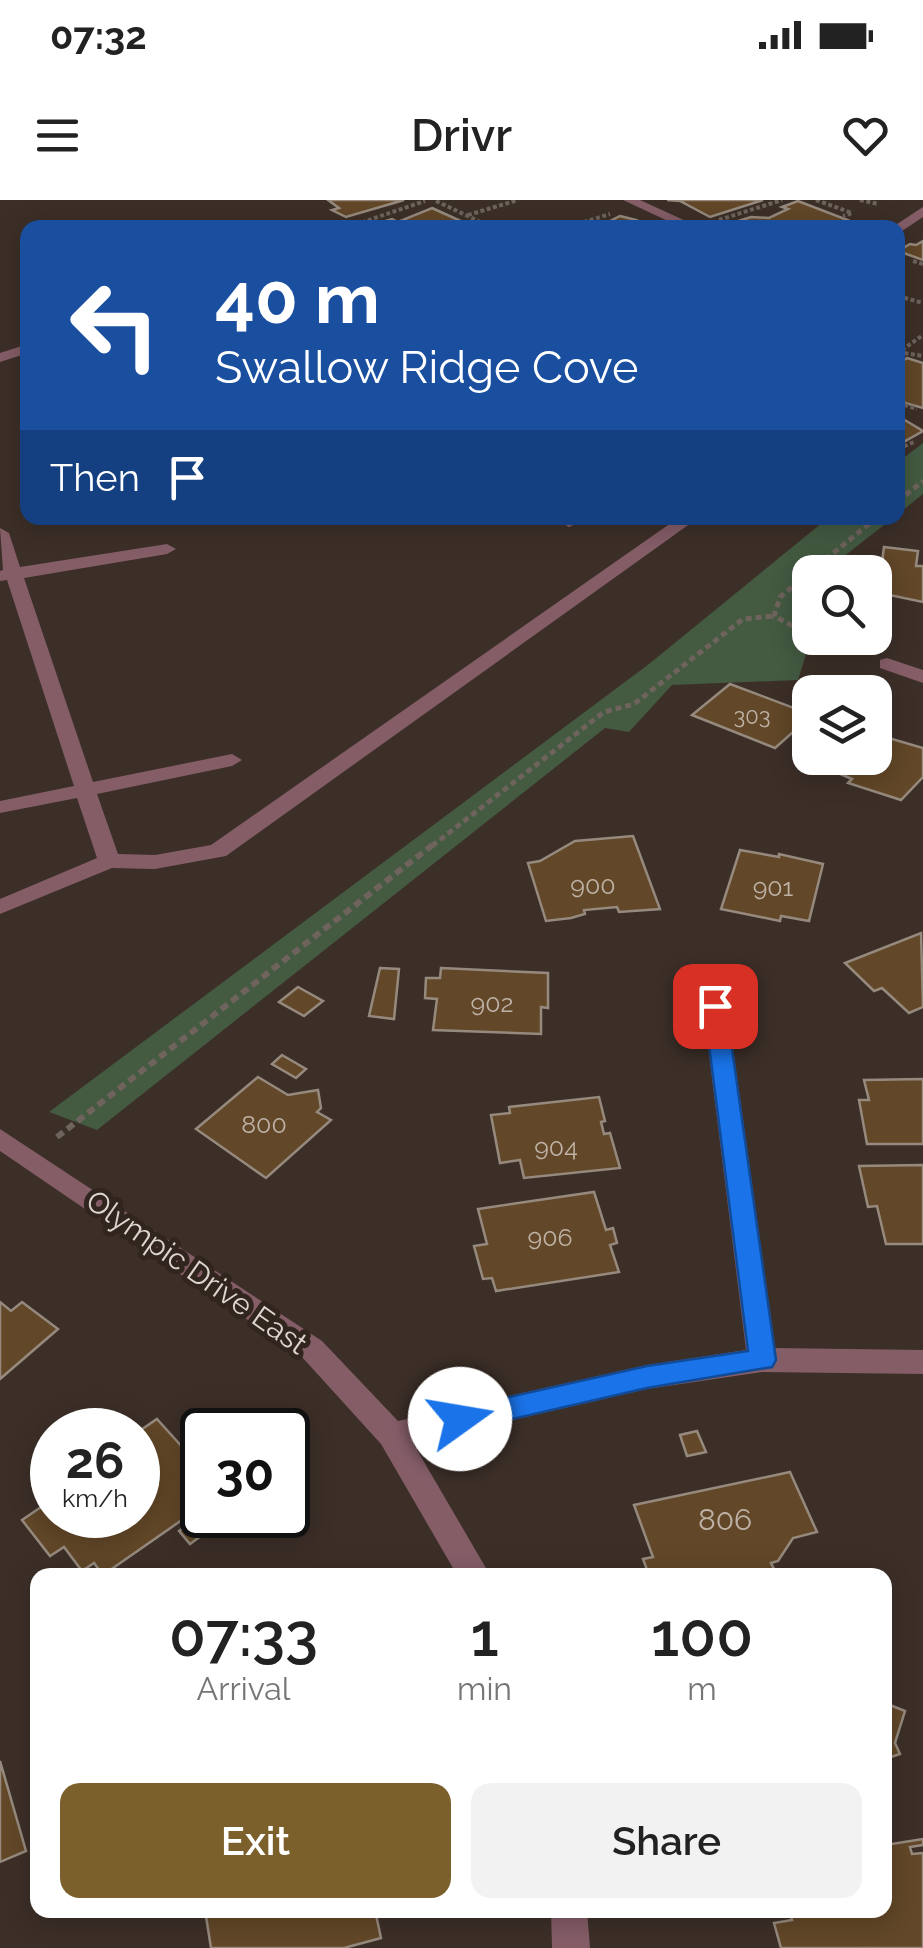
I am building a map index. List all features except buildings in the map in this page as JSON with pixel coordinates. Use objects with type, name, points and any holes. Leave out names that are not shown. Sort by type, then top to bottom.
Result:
[{"type":"street","points":[[629,200],[676,220]]},
{"type":"street","points":[[0,907],[109,860],[155,862],[218,852],[679,525]]},
{"type":"street","points":[[0,533],[7,575],[109,860]]},
{"type":"street","points":[[7,575],[167,549]]},
{"type":"street","points":[[887,664],[923,678]]},
{"type":"street","points":[[0,807],[232,760]]},
{"type":"street","points":[[715,1006],[762,1360]]},
{"type":"street","name":"Olympic Drive East","points":[[0,1138],[312,1349],[392,1435],[470,1568]]},
{"type":"street","points":[[392,1435],[647,1377],[762,1360],[923,1362]]},
{"type":"street","points":[[569,1918],[571,1948]]},
{"type":"path","points":[[366,220],[424,200],[437,200],[477,220]]},
{"type":"path","points":[[467,215],[518,200]]},
{"type":"path","points":[[719,220],[782,200]]},
{"type":"path","points":[[816,200],[852,213],[843,216]]},
{"type":"path","points":[[913,261],[923,264]]},
{"type":"path","points":[[905,405],[916,409]]},
{"type":"path","points":[[905,446],[916,441]]},
{"type":"path","points":[[774,616],[780,597],[867,525]]},
{"type":"path","points":[[80,1119],[604,712],[634,704],[743,619],[774,616],[792,626]]},
{"type":"green space","points":[[923,443],[923,494],[905,508],[905,457]]},
{"type":"green space","points":[[819,525],[884,525],[846,555],[792,555],[792,655],[806,655],[800,675],[792,675],[792,680],[672,685],[629,732],[605,728],[97,1130],[49,1112],[649,664]]},
{"type":"route","points":[[460,1419],[647,1377],[762,1360],[715,1006]]}]
